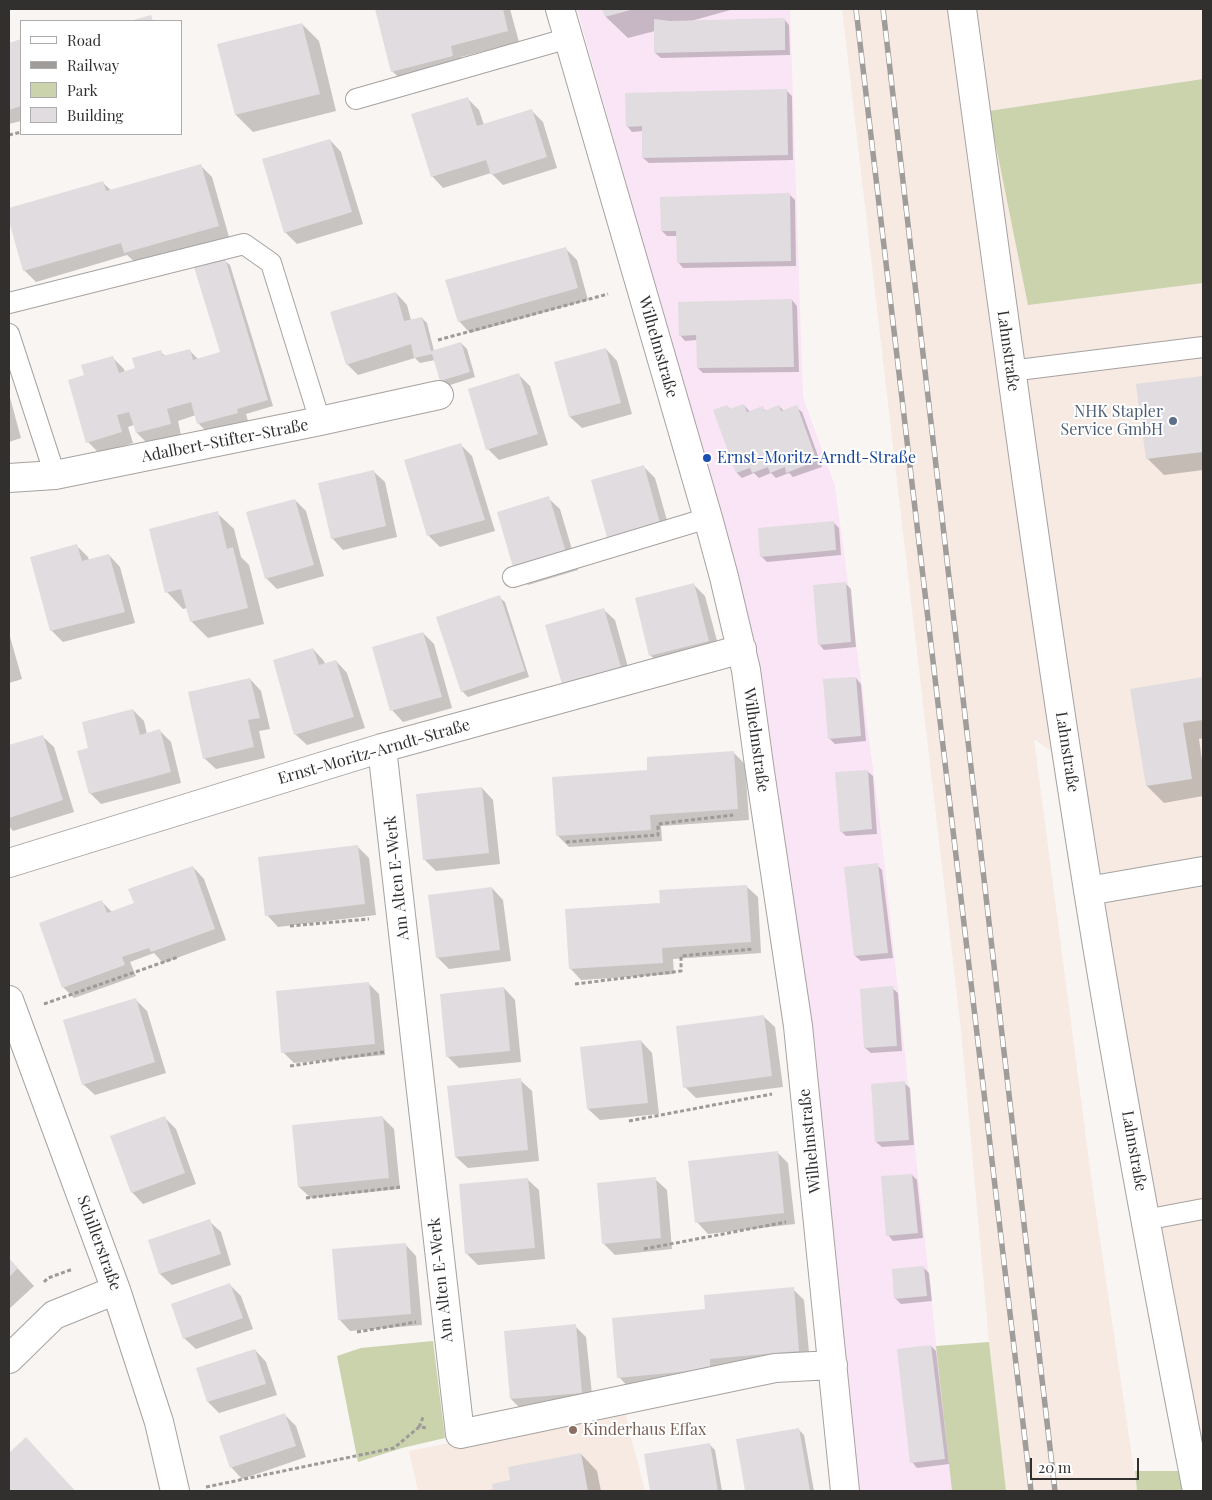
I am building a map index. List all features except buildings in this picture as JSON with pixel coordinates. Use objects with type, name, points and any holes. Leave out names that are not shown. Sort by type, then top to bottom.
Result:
[{"type":"street","name":"Wilhelmstraße","points":[[560,9],[640,286],[658,340],[708,518],[742,649],[798,1026],[845,1491]]},
{"type":"street","name":"Lahnstraße","points":[[962,9],[1010,371],[1088,891],[1146,1220],[1197,1491]]},
{"type":"street","name":"Adalbert-Stifter-Straße","points":[[9,478],[55,475],[439,395]]},
{"type":"street","name":"Ernst-Moritz-Arndt-Straße","points":[[9,863],[382,748],[742,649]]},
{"type":"street","name":"Am Alten E-Werk","points":[[382,748],[460,1434]]},
{"type":"street","points":[[1088,891],[1203,871]]},
{"type":"street","name":"Schillerstraße","points":[[12,1007],[116,1290],[159,1422],[175,1491]]},
{"type":"street","points":[[9,1359],[54,1315],[116,1290]]},
{"type":"street","points":[[460,1434],[775,1368],[833,1364]]},
{"type":"lane","points":[[356,99],[569,38]]},
{"type":"lane","points":[[9,303],[244,244],[271,263],[320,421]]},
{"type":"lane","points":[[9,334],[55,475]]},
{"type":"lane","points":[[1010,371],[1203,347]]},
{"type":"lane","points":[[513,577],[708,518]]},
{"type":"lane","points":[[1146,1220],[1203,1209]]},
{"type":"path","points":[[438,340],[640,286]]},
{"type":"path","points":[[566,842],[658,835],[658,824],[766,811]]},
{"type":"path","points":[[290,926],[401,916]]},
{"type":"path","points":[[575,984],[681,971],[681,956],[786,946]]},
{"type":"path","points":[[12,1007],[178,957]]},
{"type":"path","points":[[290,1066],[415,1048]]},
{"type":"path","points":[[629,1121],[804,1088]]},
{"type":"path","points":[[306,1198],[431,1183]]},
{"type":"path","points":[[644,1249],[818,1216]]},
{"type":"path","points":[[357,1332],[446,1318]]},
{"type":"path","points":[[202,1487],[394,1448],[419,1427],[460,1434]]},
{"type":"shaded area","points":[[577,9],[790,9],[803,397],[835,486],[879,814],[952,1491],[860,1491],[844,1353],[694,424]]},
{"type":"shaded area","points":[[842,9],[1203,9],[1203,1491],[1181,1471],[1051,751],[1034,739],[1094,1199],[1137,1491],[1006,1491],[989,1342],[961,1030]]},
{"type":"shaded area","name":"Kinderhaus Effax","points":[[624,1409],[645,1491],[418,1491],[409,1451]]},
{"type":"green space","points":[[1203,79],[1203,283],[1028,305],[989,111]]},
{"type":"green space","points":[[433,1341],[445,1438],[402,1448],[358,1462],[337,1356],[361,1348]]},
{"type":"green space","points":[[989,1342],[1006,1491],[952,1491],[936,1346]]},
{"type":"green space","points":[[1135,1471],[1181,1471],[1184,1491],[1137,1491]]},
{"type":"railway","points":[[856,9],[1031,1491]]},
{"type":"railway","points":[[883,9],[1055,1491]]},
{"type":"place","name":"NHK Stapler Service GmbH","points":[[1173,421]]},
{"type":"place","name":"Ernst-Moritz-Arndt-Straße","points":[[707,458]]},
{"type":"place","name":"Kinderhaus Effax","points":[[573,1430]]}]
